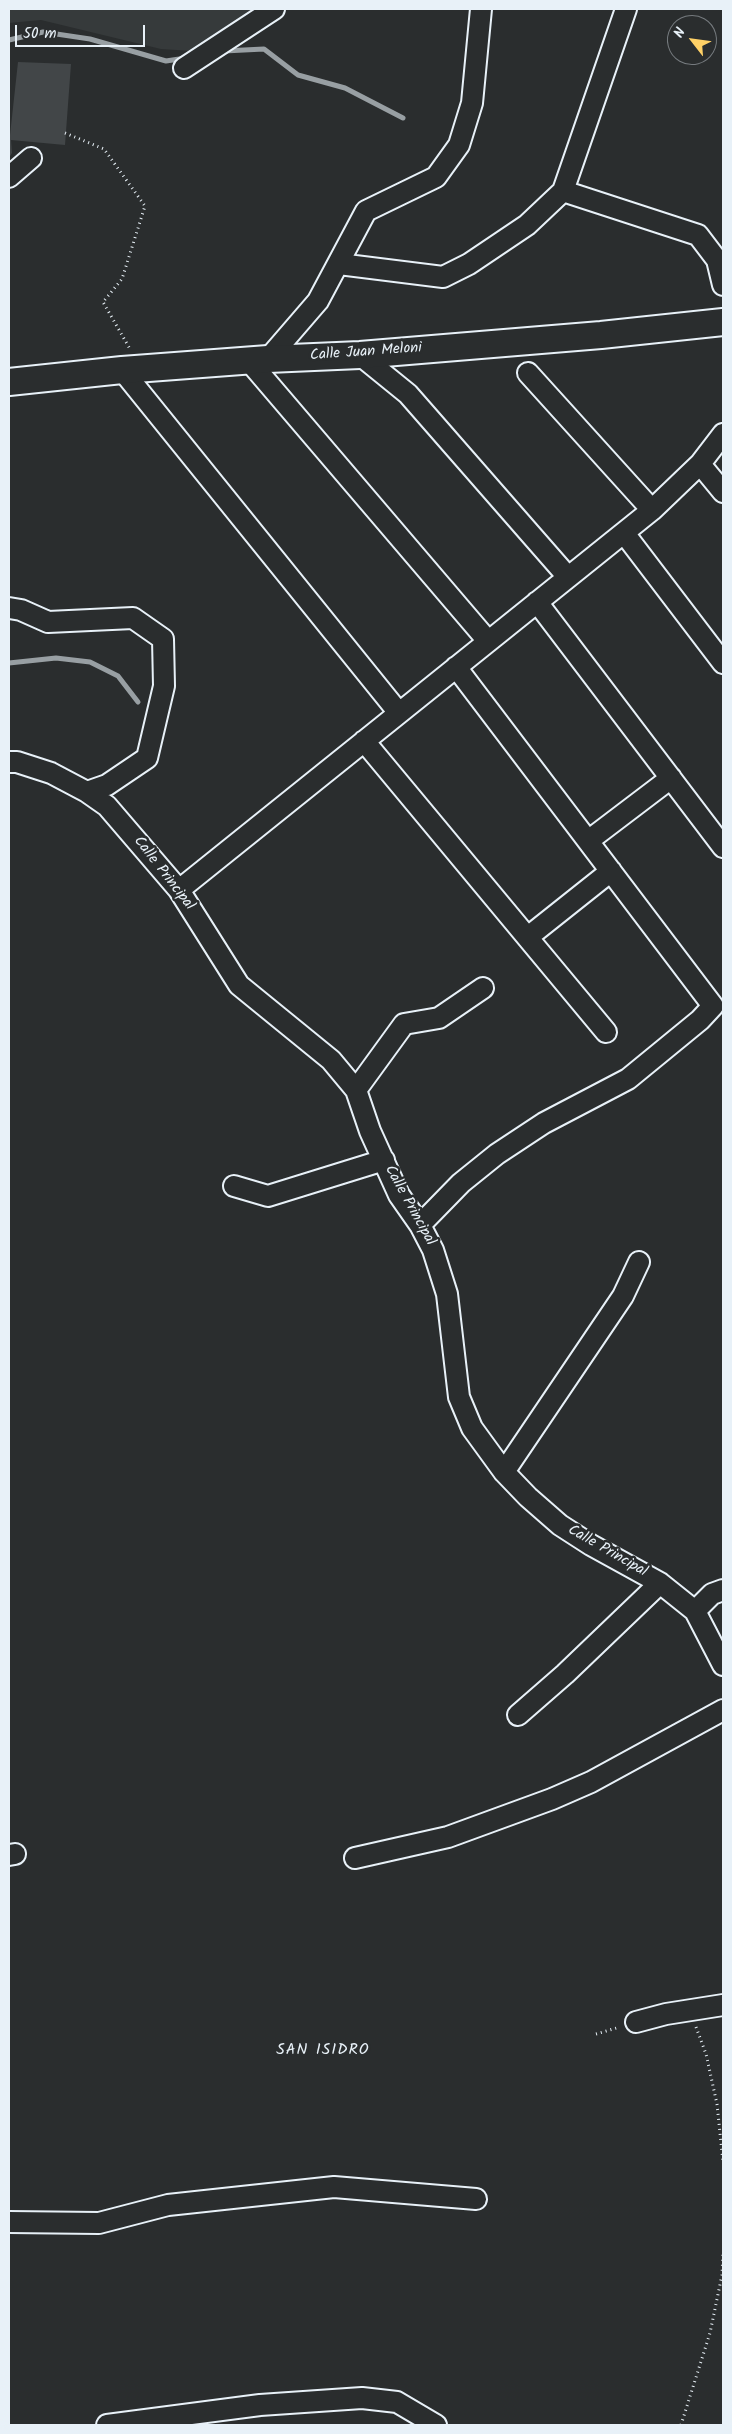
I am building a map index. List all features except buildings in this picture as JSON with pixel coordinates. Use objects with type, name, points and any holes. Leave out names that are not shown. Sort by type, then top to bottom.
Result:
[{"type":"main road","name":"Calle Juan Meloni","points":[[9,382],[258,360],[360,356],[723,322]]},
{"type":"street","points":[[188,65],[274,9]]},
{"type":"street","points":[[481,9],[472,103],[459,145],[436,177],[366,211],[318,301],[258,360],[488,641]]},
{"type":"street","points":[[339,264],[443,277],[469,264],[527,225],[563,191],[626,9]]},
{"type":"street","points":[[9,177],[31,158]]},
{"type":"street","points":[[563,191],[698,235],[717,260],[723,285]]},
{"type":"street","points":[[360,356],[408,394],[568,577]]},
{"type":"street","points":[[132,370],[399,713]]},
{"type":"street","points":[[528,373],[652,510]]},
{"type":"street","points":[[179,890],[652,510],[700,464],[723,434]]},
{"type":"street","points":[[700,464],[723,492]]},
{"type":"street","points":[[624,533],[723,663]]},
{"type":"street","points":[[537,602],[723,847]]},
{"type":"street","points":[[9,608],[21,610],[48,622],[133,618],[163,639],[164,686],[147,758],[107,785],[88,792]]},
{"type":"street","points":[[420,1225],[461,1183],[497,1154],[544,1123],[628,1078],[700,1020],[713,1006],[456,667]]},
{"type":"street","points":[[364,741],[606,1032]]},
{"type":"street","name":"Calle Principal","points":[[9,762],[17,762],[52,773],[88,792],[107,806],[179,890],[239,985],[331,1060],[356,1090],[399,1195],[420,1225],[433,1250],[447,1294],[459,1397],[472,1428],[504,1472],[560,1525],[591,1545],[660,1583],[695,1611],[723,1665]]},
{"type":"street","points":[[588,840],[671,778]]},
{"type":"street","points":[[528,937],[611,871]]},
{"type":"street","points":[[356,1090],[404,1024],[439,1018],[483,988]]},
{"type":"street","points":[[234,1186],[268,1196],[384,1160]]},
{"type":"street","points":[[504,1472],[623,1296],[639,1262]]},
{"type":"street","points":[[518,1715],[565,1674],[660,1583]]},
{"type":"street","points":[[695,1611],[712,1594],[723,1590]]},
{"type":"street","points":[[355,1858],[448,1837],[552,1799],[591,1782],[723,1710]]},
{"type":"street","points":[[636,2022],[689,2009],[723,2005]]},
{"type":"street","points":[[9,2222],[99,2223],[168,2205],[334,2187],[476,2199]]},
{"type":"street","points":[[107,2425],[260,2405],[362,2398],[397,2402],[436,2425]]},
{"type":"path","points":[[65,133],[104,149],[145,206],[122,279],[103,302],[132,370]]},
{"type":"path","points":[[689,2009],[706,2054],[715,2096],[723,2162]]},
{"type":"path","points":[[596,2034],[636,2022]]},
{"type":"path","points":[[681,2425],[710,2333],[722,2275],[723,2253]]},
{"type":"shaded area","points":[[9,9],[261,9],[192,51],[161,49],[41,20],[9,23]]},
{"type":"shaded area","points":[[18,62],[71,64],[65,145],[11,140],[12,153],[9,158],[9,112],[10,135]]},
{"type":"waterway","points":[[9,40],[43,32],[90,39],[166,61],[186,58]]},
{"type":"waterway","points":[[224,51],[264,49],[298,75],[345,88],[403,118]]},
{"type":"waterway","points":[[9,663],[56,658],[90,662],[118,676],[138,702]]},
{"type":"district","name":"SAN ISIDRO","points":[[323,2051]]}]
